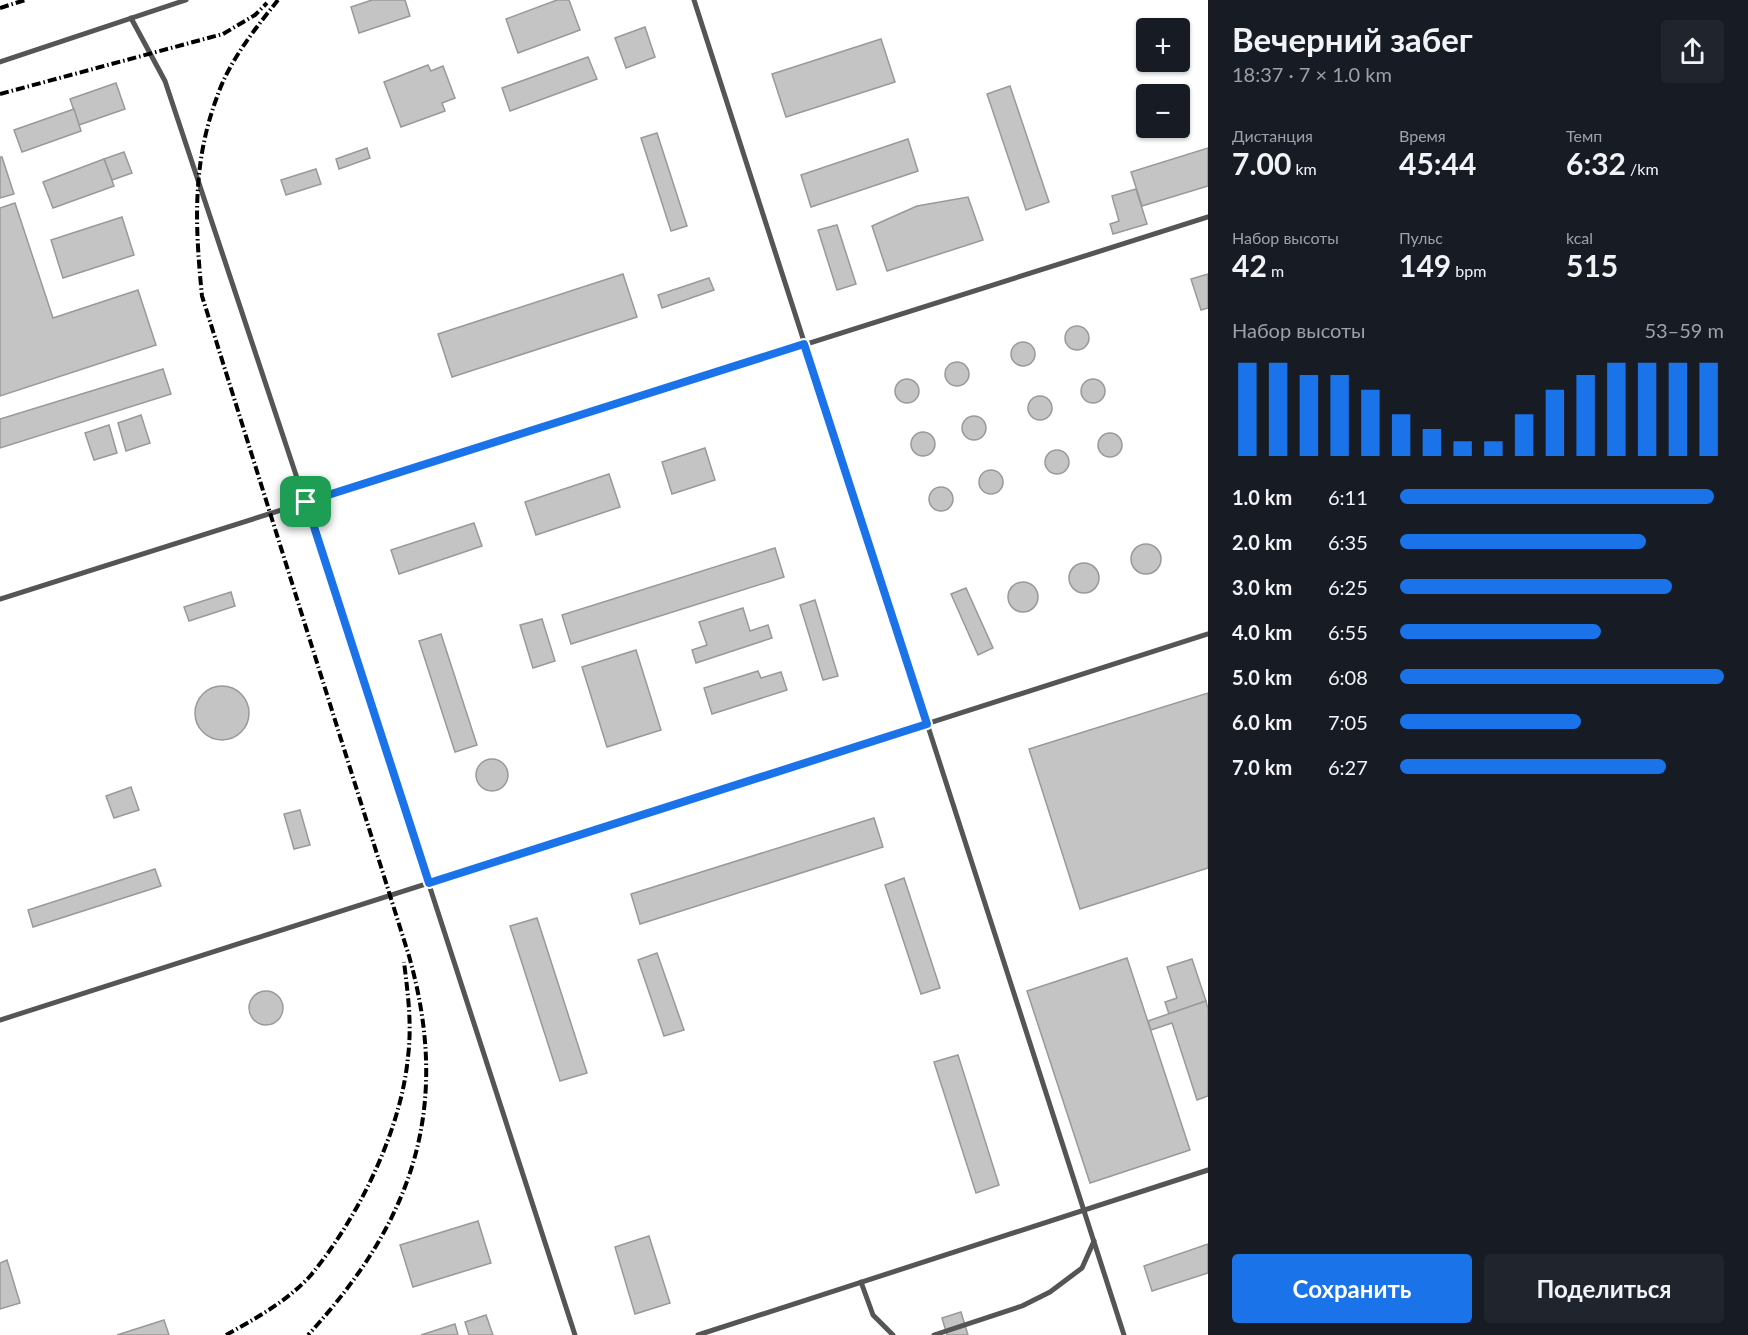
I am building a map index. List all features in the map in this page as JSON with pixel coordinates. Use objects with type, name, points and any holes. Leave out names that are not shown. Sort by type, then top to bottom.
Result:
[{"type":"lane","points":[[0,62],[186,0]]},
{"type":"lane","points":[[694,0],[1124,1335]]},
{"type":"lane","points":[[131,18],[165,81],[306,502],[575,1335]]},
{"type":"lane","points":[[0,598],[1208,217]]},
{"type":"lane","points":[[0,1020],[1208,634]]},
{"type":"lane","points":[[698,1335],[1208,1170]]},
{"type":"lane","points":[[934,1335],[1022,1306],[1050,1292],[1082,1268],[1094,1241]]},
{"type":"lane","points":[[861,1282],[873,1316],[893,1335]]},
{"type":"building","points":[[372,0],[405,0],[410,16],[359,33],[351,7]]},
{"type":"building","points":[[557,0],[569,0],[580,30],[518,53],[506,19]]},
{"type":"building","points":[[645,27],[655,57],[626,68],[615,38]]},
{"type":"building","points":[[881,39],[895,82],[786,117],[772,74]]},
{"type":"building","points":[[588,57],[597,79],[510,111],[502,88]]},
{"type":"building","points":[[428,65],[431,71],[443,66],[455,98],[442,103],[445,111],[401,127],[384,82]]},
{"type":"building","points":[[116,83],[125,109],[79,125],[70,99]]},
{"type":"building","points":[[1010,86],[1049,202],[1026,210],[987,94]]},
{"type":"building","points":[[74,109],[81,131],[22,152],[14,130]]},
{"type":"building","points":[[657,133],[687,226],[671,231],[641,138]]},
{"type":"building","points":[[908,139],[918,171],[811,207],[801,175]]},
{"type":"building","points":[[367,148],[370,158],[339,169],[336,159]]},
{"type":"building","points":[[1208,148],[1208,186],[1142,206],[1131,172]]},
{"type":"building","points":[[124,152],[132,173],[112,180],[104,159]]},
{"type":"building","points":[[0,157],[2,157],[14,194],[0,198]]},
{"type":"building","points":[[104,159],[114,186],[53,208],[43,182]]},
{"type":"building","points":[[316,169],[321,184],[286,195],[281,180]]},
{"type":"building","points":[[1136,189],[1147,224],[1113,234],[1110,224],[1119,221],[1112,196]]},
{"type":"building","points":[[968,197],[983,240],[887,271],[872,226],[917,206]]},
{"type":"building","points":[[15,203],[53,318],[138,290],[156,345],[0,396],[0,208]]},
{"type":"building","points":[[122,217],[134,255],[63,278],[51,240]]},
{"type":"building","points":[[837,225],[856,284],[837,290],[818,230]]},
{"type":"building","points":[[623,274],[637,317],[452,377],[438,334]]},
{"type":"building","points":[[1208,274],[1208,308],[1201,310],[1191,279]]},
{"type":"building","points":[[709,278],[714,290],[662,308],[658,295]]},
{"type":"building","points":[[1077,326],[1085,330],[1089,338],[1085,346],[1077,350],[1069,346],[1065,338],[1069,330]]},
{"type":"building","points":[[1023,342],[1031,346],[1035,354],[1031,362],[1023,366],[1015,362],[1011,354],[1015,346]]},
{"type":"building","points":[[957,362],[965,366],[969,374],[965,382],[957,386],[949,382],[945,374],[949,366]]},
{"type":"building","points":[[163,369],[171,394],[0,448],[0,419]]},
{"type":"building","points":[[907,379],[915,383],[919,391],[915,399],[907,403],[899,399],[895,391],[899,383]]},
{"type":"building","points":[[1093,379],[1101,383],[1105,391],[1101,399],[1093,403],[1085,399],[1081,391],[1085,383]]},
{"type":"building","points":[[1040,396],[1048,400],[1052,408],[1048,416],[1040,420],[1032,416],[1028,408],[1032,400]]},
{"type":"building","points":[[141,415],[150,443],[126,451],[118,423]]},
{"type":"building","points":[[974,416],[982,420],[986,428],[982,436],[974,440],[966,436],[962,428],[966,420]]},
{"type":"building","points":[[109,425],[117,453],[94,460],[85,433]]},
{"type":"building","points":[[923,432],[931,436],[935,444],[931,452],[923,456],[915,452],[911,444],[915,436]]},
{"type":"building","points":[[1110,433],[1118,437],[1122,445],[1118,453],[1110,457],[1102,453],[1098,445],[1102,437]]},
{"type":"building","points":[[705,448],[715,480],[672,494],[662,462]]},
{"type":"building","points":[[1057,450],[1065,454],[1069,462],[1065,470],[1057,474],[1049,470],[1045,462],[1049,454]]},
{"type":"building","points":[[991,470],[999,474],[1003,482],[999,490],[991,494],[983,490],[979,482],[983,474]]},
{"type":"building","points":[[609,474],[620,507],[536,535],[525,502]]},
{"type":"building","points":[[941,487],[949,491],[953,499],[949,507],[941,511],[933,507],[929,499],[933,491]]},
{"type":"building","points":[[474,523],[482,546],[399,574],[391,550]]},
{"type":"building","points":[[1146,544],[1157,548],[1161,559],[1157,570],[1146,574],[1135,570],[1131,559],[1135,548]]},
{"type":"building","points":[[775,548],[784,577],[571,644],[562,615]]},
{"type":"building","points":[[1084,563],[1095,567],[1099,578],[1095,589],[1084,593],[1073,589],[1069,578],[1073,567]]},
{"type":"building","points":[[1023,582],[1034,586],[1038,597],[1034,608],[1023,612],[1012,608],[1008,597],[1012,586]]},
{"type":"building","points":[[966,588],[993,648],[978,655],[951,594]]},
{"type":"building","points":[[231,592],[235,606],[189,621],[184,607]]},
{"type":"building","points":[[815,600],[838,676],[823,680],[800,605]]},
{"type":"building","points":[[743,608],[750,631],[768,625],[772,638],[696,663],[692,650],[707,645],[699,622]]},
{"type":"building","points":[[542,619],[555,661],[533,668],[520,625]]},
{"type":"building","points":[[441,634],[477,745],[455,752],[419,641]]},
{"type":"building","points":[[636,650],[661,730],[607,747],[582,667]]},
{"type":"building","points":[[758,671],[761,678],[781,672],[787,690],[712,714],[704,688]]},
{"type":"building","points":[[222,686],[241,694],[249,713],[241,732],[222,740],[203,732],[195,713],[203,694]]},
{"type":"building","points":[[1208,693],[1208,868],[1080,909],[1029,749]]},
{"type":"building","points":[[492,759],[503,764],[508,775],[503,786],[492,791],[481,786],[476,775],[481,764]]},
{"type":"building","points":[[131,787],[139,810],[114,818],[106,796]]},
{"type":"building","points":[[300,810],[310,845],[294,849],[284,814]]},
{"type":"building","points":[[874,818],[883,847],[640,924],[631,894]]},
{"type":"building","points":[[155,869],[161,886],[33,927],[28,910]]},
{"type":"building","points":[[904,878],[940,988],[921,994],[885,885]]},
{"type":"building","points":[[537,918],[587,1073],[560,1081],[510,926]]},
{"type":"building","points":[[657,953],[684,1030],[664,1036],[638,960]]},
{"type":"building","points":[[1127,958],[1190,1150],[1090,1183],[1027,991]]},
{"type":"building","points":[[1192,959],[1206,1001],[1169,1014],[1165,1002],[1177,998],[1167,967]]},
{"type":"building","points":[[266,991],[278,996],[283,1008],[278,1020],[266,1025],[254,1020],[249,1008],[254,996]]},
{"type":"building","points":[[1206,1001],[1208,1009],[1208,1096],[1197,1100],[1172,1023],[1151,1030],[1148,1021]]},
{"type":"building","points":[[958,1055],[999,1185],[976,1193],[934,1062]]},
{"type":"building","points":[[478,1221],[491,1263],[413,1287],[400,1245]]},
{"type":"building","points":[[649,1236],[670,1303],[635,1314],[615,1247]]},
{"type":"building","points":[[1208,1244],[1208,1273],[1152,1291],[1144,1266]]},
{"type":"building","points":[[7,1260],[20,1303],[0,1309],[0,1263]]},
{"type":"building","points":[[961,1312],[968,1335],[947,1335],[942,1318]]},
{"type":"building","points":[[486,1315],[493,1335],[469,1335],[465,1322]]},
{"type":"building","points":[[164,1320],[169,1335],[117,1335]]},
{"type":"building","points":[[455,1324],[458,1335],[421,1335]]},
{"type":"railway","points":[[0,8],[25,0]]},
{"type":"railway","points":[[278,0],[243,46],[228,71],[209,122],[199,171],[198,195],[197,220],[202,296],[409,956],[421,1011],[426,1063],[424,1113],[414,1160],[397,1205],[374,1249],[344,1292],[308,1335]]},
{"type":"railway","points":[[0,94],[223,34],[255,15],[267,3]]},
{"type":"railway","points":[[226,1335],[282,1301],[311,1275],[345,1227],[374,1172],[387,1143],[404,1085],[410,1021],[404,962]]},
{"type":"route","points":[[804,344],[927,724],[429,883],[306,502],[804,344]]}]
